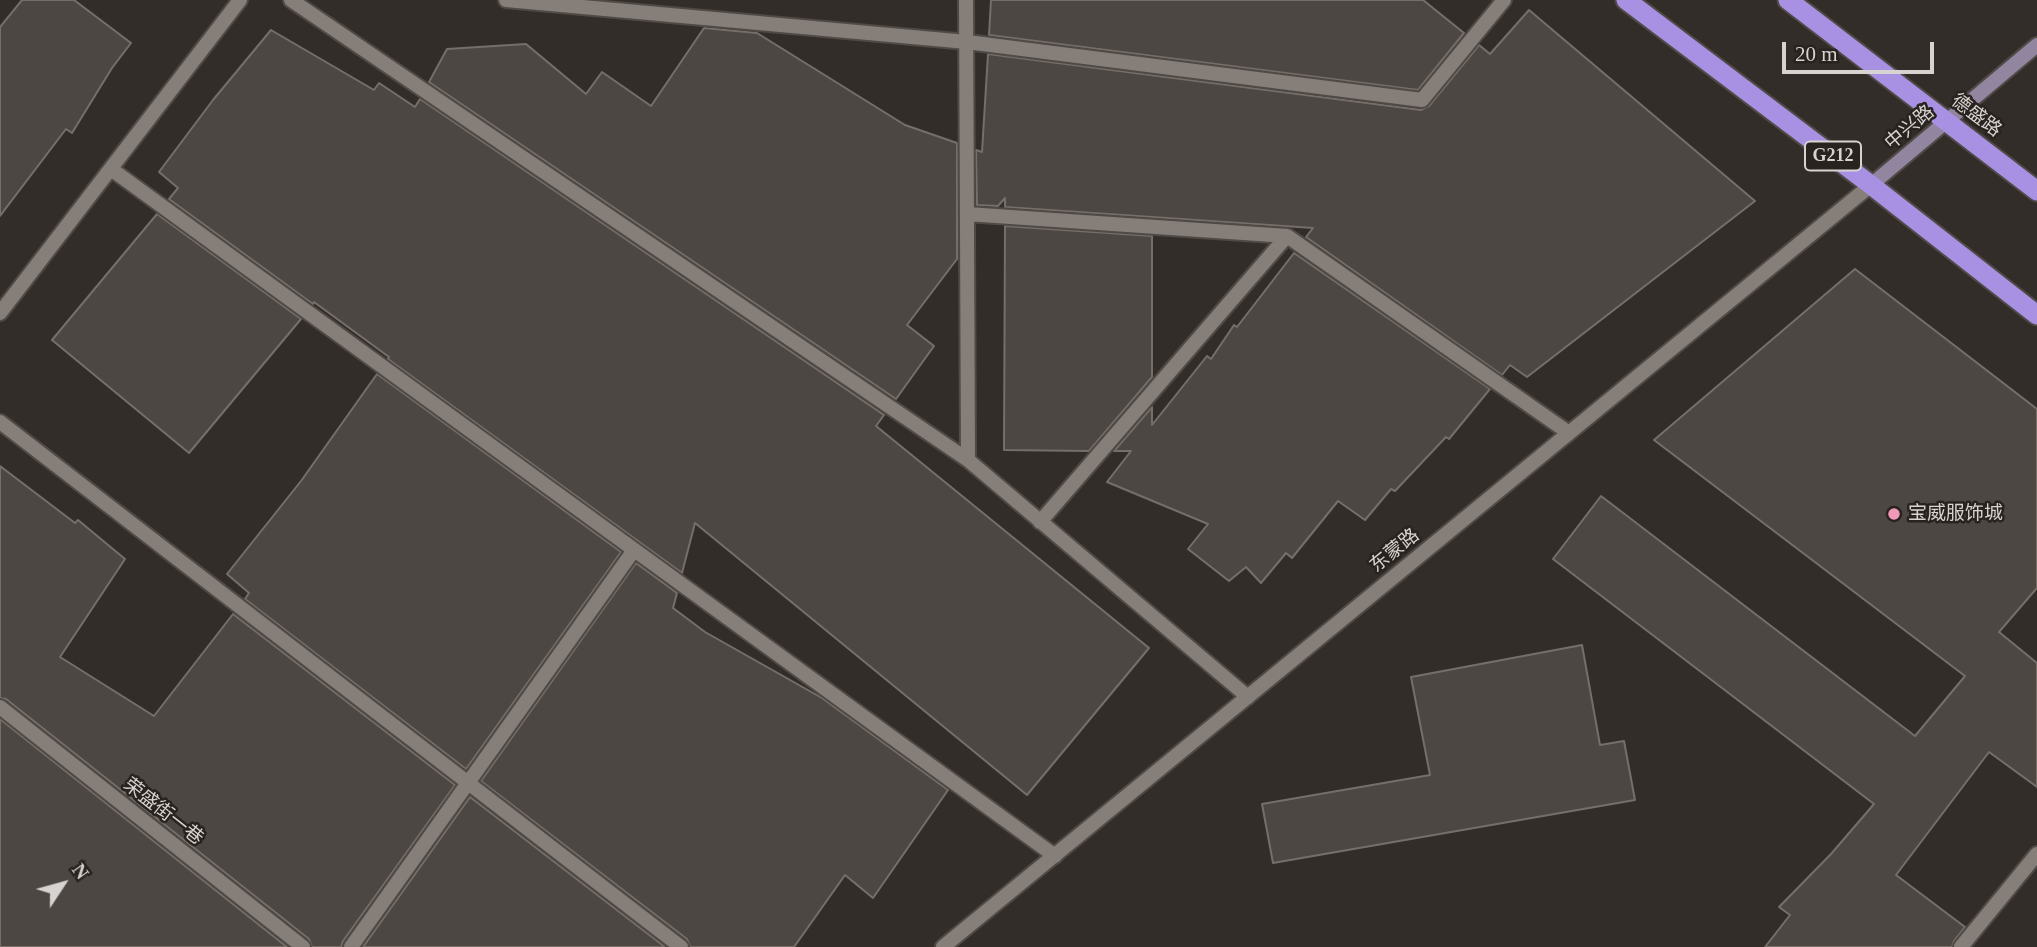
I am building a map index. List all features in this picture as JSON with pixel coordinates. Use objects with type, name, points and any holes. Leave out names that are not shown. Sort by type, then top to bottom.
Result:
[{"type":"highway","name":"G212","points":[[1626,0],[1871,185],[2037,316]]},
{"type":"highway","name":"德盛路","points":[[1788,0],[2037,191]]},
{"type":"main road","name":"中兴路","points":[[1871,185],[2037,45]]},
{"type":"street","points":[[0,313],[240,0]]},
{"type":"street","points":[[291,0],[968,460],[1248,697]]},
{"type":"street","points":[[506,0],[967,42],[1422,100],[1504,0]]},
{"type":"street","points":[[967,0],[968,460]]},
{"type":"street","points":[[111,169],[1055,856]]},
{"type":"street","name":"东蒙路","points":[[943,947],[1871,185]]},
{"type":"street","points":[[967,214],[1287,236],[1569,433]]},
{"type":"street","points":[[1040,522],[1287,236]]},
{"type":"street","points":[[0,422],[681,947]]},
{"type":"street","points":[[351,947],[634,550]]},
{"type":"street","name":"荣盛街一巷","points":[[0,707],[303,947]]},
{"type":"street","points":[[1961,947],[2037,854]]},
{"type":"building","points":[[22,0],[74,0],[131,43],[112,68],[72,133],[66,129],[0,216],[0,27]]},
{"type":"building","points":[[991,0],[1423,0],[1464,33],[1418,90],[989,35]]},
{"type":"building","points":[[1529,10],[1755,201],[1527,377],[1510,365],[1502,375],[1306,237],[1313,228],[1005,207],[1005,198],[998,206],[977,205],[976,150],[982,152],[988,54],[1421,110],[1429,106],[1479,45],[1490,54]]},
{"type":"building","points":[[704,28],[757,33],[905,125],[957,143],[957,259],[907,325],[934,346],[896,399],[429,82],[447,49],[526,44],[586,94],[602,72],[651,106]]},
{"type":"building","points":[[271,30],[374,90],[379,83],[415,107],[420,99],[884,415],[876,426],[1149,648],[1027,795],[695,523],[682,573],[314,302],[313,304],[169,199],[178,188],[159,172],[213,100]]},
{"type":"building","points":[[157,214],[301,319],[189,453],[52,340]]},
{"type":"building","points":[[1005,226],[1152,236],[1152,377],[1089,451],[1004,450]]},
{"type":"building","points":[[1294,253],[1490,389],[1449,439],[1446,437],[1395,491],[1391,489],[1365,520],[1338,501],[1292,558],[1286,553],[1261,583],[1246,567],[1229,581],[1188,549],[1208,524],[1107,482],[1131,451],[1114,451],[1152,407],[1152,425],[1207,356],[1211,359],[1234,325],[1237,327]]},
{"type":"building","points":[[1855,269],[2037,409],[2037,588],[1999,632],[2037,663],[2037,787],[1989,752],[1896,875],[1965,927],[1952,947],[1765,947],[1790,915],[1779,907],[1831,854],[1874,804],[1553,559],[1601,496],[1915,736],[1965,676],[1654,440]]},
{"type":"building","points":[[377,374],[621,552],[466,769],[245,599],[249,593],[227,574],[301,481]]},
{"type":"building","points":[[0,466],[75,523],[78,520],[125,559],[60,657],[154,716],[233,614],[455,785],[341,947],[312,947],[309,939],[6,699],[0,698]]},
{"type":"building","points":[[636,563],[677,593],[673,608],[705,632],[822,698],[948,790],[873,898],[845,875],[794,947],[690,947],[687,939],[481,781]]},
{"type":"building","points":[[1582,645],[1600,745],[1624,741],[1635,800],[1273,863],[1262,804],[1430,775],[1411,677]]},
{"type":"building","points":[[0,719],[287,947],[0,947]]},
{"type":"building","points":[[470,797],[665,947],[363,947]]},
{"type":"place","name":"宝威服饰城","points":[[1894,514]]}]
